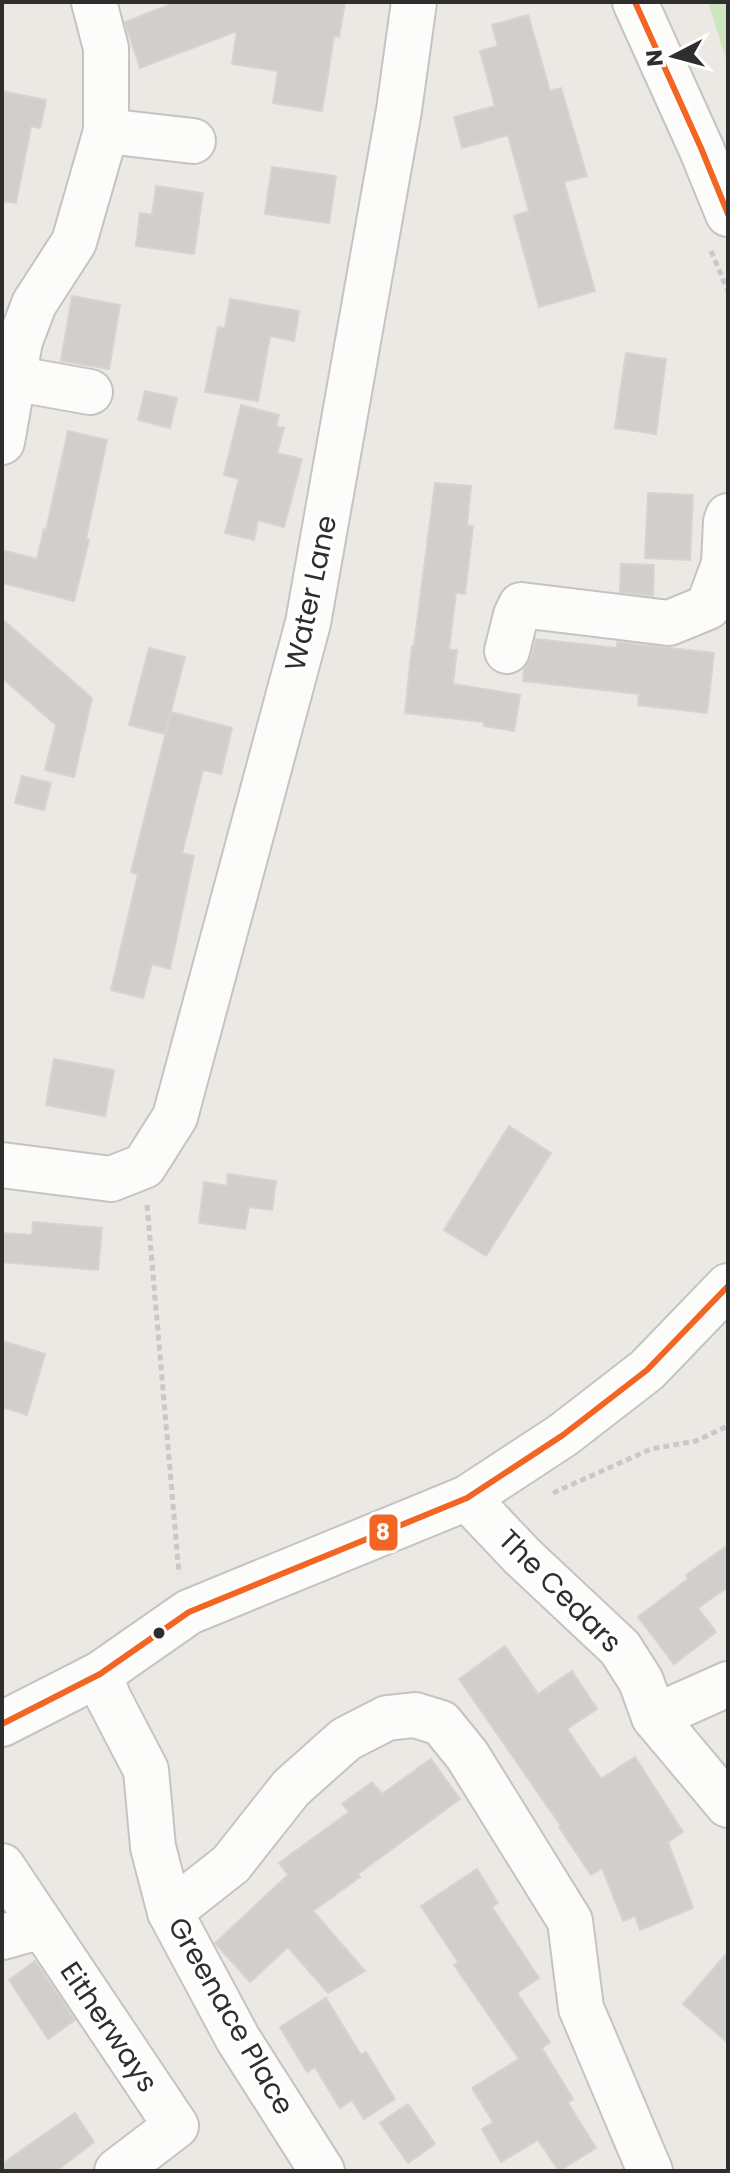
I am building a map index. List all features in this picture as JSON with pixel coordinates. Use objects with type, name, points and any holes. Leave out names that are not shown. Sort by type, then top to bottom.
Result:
[{"type":"street","points":[[2,462],[12,378],[20,341],[34,304],[74,242],[106,131],[106,48],[94,2]]},
{"type":"street","name":"Water Lane","points":[[144,1166],[175,1117],[308,623],[397,126],[414,2]]},
{"type":"street","points":[[635,2],[728,214]]},
{"type":"street","points":[[106,131],[193,141]]},
{"type":"street","points":[[12,378],[90,392]]},
{"type":"street","points":[[507,651],[521,605],[669,623],[708,607],[724,564],[728,516]]},
{"type":"street","points":[[2,1165],[111,1179],[144,1166]]},
{"type":"street","points":[[2,1724],[100,1674],[189,1612],[467,1498],[563,1435],[647,1370],[728,1286]]},
{"type":"street","name":"The Cedars","points":[[467,1498],[522,1556],[620,1648],[641,1681],[654,1717],[728,1805]]},
{"type":"street","name":"Greenace Place","points":[[100,1674],[108,1697],[146,1770],[153,1847],[170,1912],[238,2039],[322,2171]]},
{"type":"street","points":[[654,1717],[728,1684]]},
{"type":"street","points":[[170,1912],[231,1864],[291,1788],[346,1739],[387,1718],[415,1715],[441,1723],[467,1755],[570,1921],[581,2008],[650,2171]]},
{"type":"street","name":"Eitherways","points":[[2,1866],[22,1932],[176,2126],[117,2171]]},
{"type":"path","points":[[144,1166],[179,1575]]},
{"type":"path","points":[[548,1496],[651,1449],[696,1441],[728,1426]]},
{"type":"green space","points":[[708,2],[728,2],[728,65]]},
{"type":"building","points":[[176,2],[345,2],[339,37],[334,36],[322,111],[273,103],[278,71],[232,64],[237,31],[140,68],[125,22]]},
{"type":"building","points":[[528,15],[550,91],[561,88],[587,176],[564,182],[595,291],[539,307],[514,216],[529,211],[508,135],[462,148],[454,117],[495,106],[480,51],[498,46],[492,25]]},
{"type":"building","points":[[2,91],[46,100],[40,128],[31,126],[16,203],[2,201]]},
{"type":"building","points":[[272,167],[336,176],[329,223],[265,214]]},
{"type":"building","points":[[156,186],[203,193],[194,254],[136,246],[140,213],[152,215]]},
{"type":"building","points":[[72,296],[120,305],[109,369],[61,361]]},
{"type":"building","points":[[230,299],[299,311],[294,341],[270,336],[258,401],[205,392],[218,327],[225,328]]},
{"type":"building","points":[[626,353],[666,359],[656,434],[615,428]]},
{"type":"building","points":[[145,391],[177,398],[170,428],[138,420]]},
{"type":"building","points":[[241,405],[279,415],[276,427],[284,428],[277,453],[302,459],[284,527],[258,520],[254,540],[225,533],[239,479],[224,475]]},
{"type":"building","points":[[68,431],[107,440],[86,539],[89,540],[74,601],[2,583],[2,550],[37,559]]},
{"type":"building","points":[[435,483],[471,486],[467,525],[473,526],[465,594],[456,593],[449,650],[457,650],[453,684],[520,695],[514,731],[484,726],[484,722],[405,713]]},
{"type":"building","points":[[648,493],[693,495],[690,560],[645,558]]},
{"type":"building","points":[[621,564],[654,565],[653,596],[620,592]]},
{"type":"building","points":[[2,619],[92,698],[74,777],[45,770],[56,725],[2,678]]},
{"type":"building","points":[[536,639],[617,648],[617,642],[714,653],[707,713],[638,705],[639,694],[523,681],[524,669]]},
{"type":"building","points":[[149,648],[185,657],[165,734],[129,725]]},
{"type":"building","points":[[171,712],[232,728],[221,774],[203,770],[182,853],[194,856],[170,969],[152,964],[143,998],[111,990],[138,874],[131,872]]},
{"type":"building","points":[[22,776],[51,783],[44,810],[15,803]]},
{"type":"building","points":[[54,1059],[114,1070],[105,1116],[46,1105]]},
{"type":"building","points":[[509,1126],[551,1153],[486,1256],[444,1230]]},
{"type":"building","points":[[228,1174],[276,1181],[272,1210],[249,1207],[245,1229],[199,1223],[204,1182],[227,1186]]},
{"type":"building","points":[[33,1222],[102,1228],[98,1270],[2,1262],[2,1233],[32,1235]]},
{"type":"building","points":[[2,1341],[45,1354],[27,1415],[2,1407]]},
{"type":"building","points":[[728,1545],[728,1587],[698,1608],[716,1632],[674,1664],[638,1617],[688,1579],[686,1575]]},
{"type":"building","points":[[505,1646],[538,1694],[572,1671],[597,1709],[567,1729],[601,1779],[635,1757],[683,1832],[668,1842],[693,1908],[640,1930],[635,1916],[623,1921],[602,1868],[591,1875],[561,1826],[459,1679]]},
{"type":"building","points":[[431,1759],[460,1799],[313,1911],[365,1971],[328,1993],[288,1947],[250,1982],[215,1943],[288,1875],[279,1863],[349,1812],[342,1804],[372,1782],[382,1794]]},
{"type":"building","points":[[477,1869],[498,1903],[492,1907],[539,1978],[517,1993],[550,2042],[542,2048],[573,2099],[568,2103],[596,2148],[559,2171],[538,2140],[501,2162],[482,2129],[493,2122],[472,2088],[519,2059],[454,1965],[458,1962],[421,1906]]},
{"type":"building","points":[[728,1952],[728,2043],[683,2004]]},
{"type":"building","points":[[35,1961],[75,2020],[48,2039],[9,1980]]},
{"type":"building","points":[[326,1998],[361,2055],[366,2052],[395,2099],[364,2119],[352,2100],[340,2108],[315,2067],[307,2072],[280,2027]]},
{"type":"building","points":[[408,2104],[435,2144],[408,2163],[380,2123]]},
{"type":"building","points":[[75,2113],[94,2142],[56,2171],[2,2171],[2,2164]]},
{"type":"transit line","name":"8","points":[[635,2],[728,214]]},
{"type":"transit line","name":"8","points":[[2,1724],[100,1674],[189,1612],[467,1498],[563,1435],[647,1370],[728,1286]]}]
